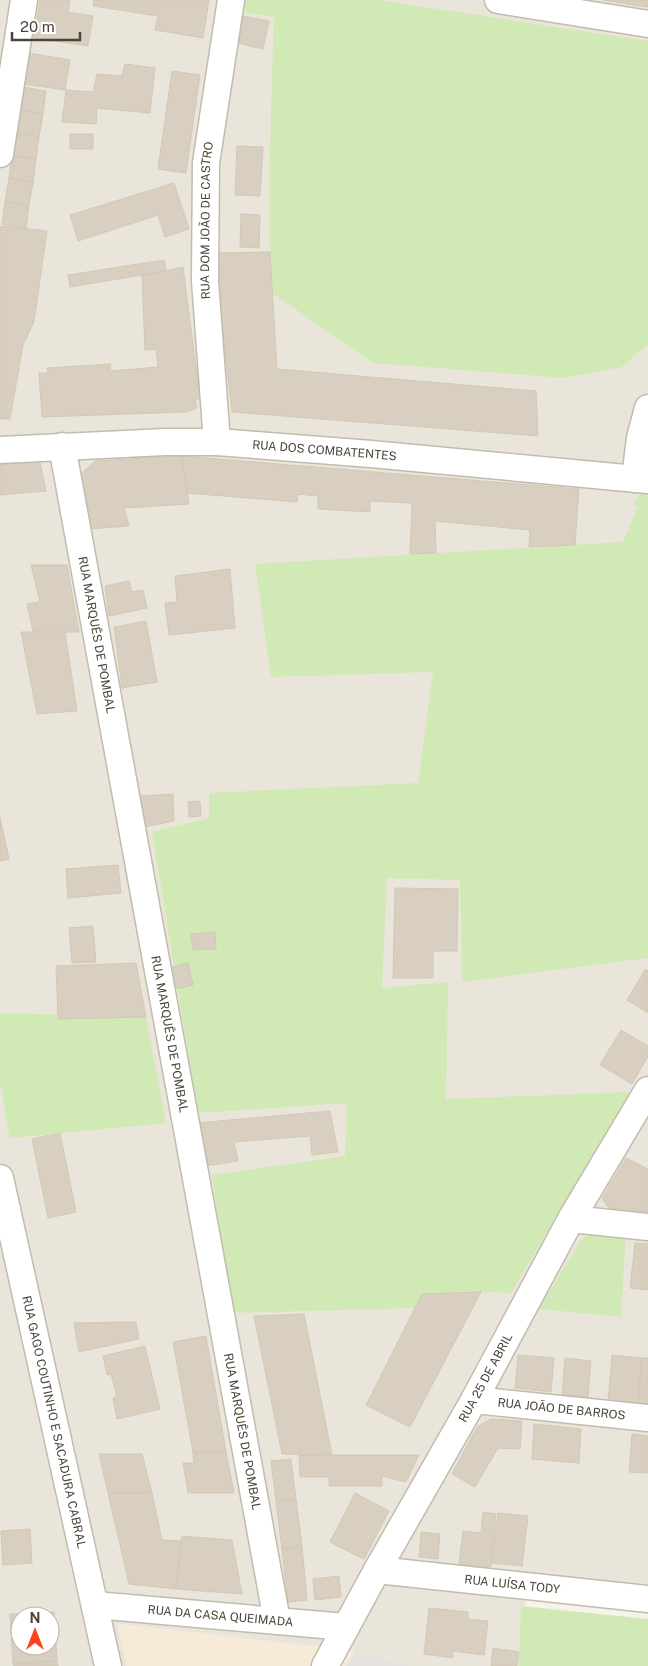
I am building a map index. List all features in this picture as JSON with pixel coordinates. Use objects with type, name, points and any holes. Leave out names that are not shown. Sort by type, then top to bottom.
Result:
[{"type":"street","points":[[0,154],[24,0]]},
{"type":"street","name":"RUA DOM JOÃO DE CASTRO","points":[[218,442],[205,281],[206,163],[231,0]]},
{"type":"street","points":[[498,0],[533,3],[648,24]]},
{"type":"street","points":[[641,480],[640,438],[648,408]]},
{"type":"street","name":"RUA DOS COMBATENTES","points":[[0,450],[165,442],[218,442],[371,454],[641,480]]},
{"type":"street","name":"RUA MARQUÊS DE POMBAL","points":[[62,446],[277,1621]]},
{"type":"street","name":"RUA 25 DE ABRIL","points":[[325,1666],[377,1570],[474,1400],[571,1219],[648,1090]]},
{"type":"street","name":"RUA GAGO COUTINHO E SACADURA CABRAL","points":[[0,1178],[108,1666]]},
{"type":"street","points":[[571,1219],[648,1227]]},
{"type":"street","name":"RUA JOÃO DE BARROS","points":[[474,1400],[648,1418]]},
{"type":"street","name":"RUA LUÍSA TODY","points":[[377,1570],[648,1599]]},
{"type":"street","name":"RUA DA CASA QUEIMADA","points":[[95,1605],[346,1627]]},
{"type":"shaded area","points":[[0,0],[648,0],[648,1590],[527,1578],[520,1666],[411,1666],[355,1651],[118,1624],[127,1666],[0,1666]]},
{"type":"shaded area","points":[[117,1624],[355,1651],[346,1666],[127,1666]]},
{"type":"shaded area","points":[[355,1651],[411,1666],[346,1666]]},
{"type":"green space","points":[[245,0],[378,0],[648,41],[648,344],[622,367],[564,378],[373,363],[272,293],[270,190],[274,17],[242,12]]},
{"type":"green space","points":[[642,491],[648,491],[648,958],[462,982],[460,880],[387,878],[382,988],[448,982],[446,1099],[630,1092],[511,1293],[481,1292],[415,1308],[231,1313],[212,1175],[345,1156],[347,1103],[198,1113],[152,832],[209,818],[209,793],[418,783],[433,672],[271,677],[255,564],[623,542],[638,507],[634,505]]},
{"type":"green space","points":[[0,1013],[146,1017],[166,1123],[10,1138],[0,1082]]},
{"type":"green space","points":[[590,1235],[626,1235],[621,1317],[539,1309],[581,1240]]},
{"type":"green space","points":[[521,1606],[648,1619],[648,1666],[519,1666]]},
{"type":"building","points":[[40,0],[70,0],[68,12],[93,16],[88,46],[34,38]]},
{"type":"building","points":[[94,0],[209,0],[203,38],[155,30],[158,16],[93,6]]},
{"type":"building","points":[[603,0],[628,0],[627,4]]},
{"type":"building","points":[[628,0],[648,0],[648,7],[627,4]]},
{"type":"building","points":[[243,16],[269,21],[263,49],[237,43]]},
{"type":"building","points":[[22,52],[70,60],[65,90],[17,83]]},
{"type":"building","points":[[125,64],[155,68],[150,113],[97,108],[96,124],[62,122],[66,90],[93,92],[97,74],[122,76]]},
{"type":"building","points":[[172,71],[200,75],[186,173],[158,169]]},
{"type":"building","points":[[23,87],[46,91],[43,114],[19,110]]},
{"type":"building","points":[[19,110],[43,114],[39,137],[16,133]]},
{"type":"building","points":[[16,133],[39,137],[36,159],[12,156]]},
{"type":"building","points":[[70,134],[93,134],[93,149],[70,149]]},
{"type":"building","points":[[237,146],[263,147],[260,196],[235,195]]},
{"type":"building","points":[[12,156],[36,159],[33,182],[9,178]]},
{"type":"building","points":[[9,178],[33,182],[29,205],[5,202]]},
{"type":"building","points":[[174,183],[189,229],[165,237],[158,215],[78,241],[70,215]]},
{"type":"building","points":[[5,202],[29,205],[26,228],[2,224]]},
{"type":"building","points":[[241,214],[260,215],[259,248],[240,247]]},
{"type":"building","points":[[1,226],[47,231],[34,322],[23,345],[10,419],[0,419]]},
{"type":"building","points":[[270,252],[277,369],[536,391],[538,436],[232,412],[214,253]]},
{"type":"building","points":[[164,260],[166,271],[70,287],[68,275]]},
{"type":"building","points":[[183,267],[200,399],[195,399],[197,408],[185,412],[42,417],[39,373],[48,373],[47,368],[111,364],[110,371],[158,367],[156,349],[145,350],[142,276]]},
{"type":"building","points":[[182,456],[189,504],[124,508],[129,526],[89,529],[79,476],[95,461]]},
{"type":"building","points":[[182,456],[579,489],[575,545],[529,547],[530,530],[435,521],[436,553],[410,554],[412,503],[370,501],[370,512],[318,509],[318,496],[298,494],[297,502],[187,493]]},
{"type":"building","points":[[40,462],[46,491],[0,495],[0,464]]},
{"type":"building","points":[[31,565],[67,565],[79,632],[33,632],[27,604],[40,602]]},
{"type":"building","points":[[230,569],[235,628],[169,635],[165,603],[177,602],[175,576]]},
{"type":"building","points":[[129,581],[132,592],[143,590],[147,608],[109,616],[105,586]]},
{"type":"building","points":[[146,621],[157,682],[122,688],[114,627]]},
{"type":"building","points":[[21,632],[65,632],[77,711],[37,714]]},
{"type":"building","points":[[173,794],[174,821],[144,827],[140,796]]},
{"type":"building","points":[[200,801],[201,816],[189,817],[188,802]]},
{"type":"building","points":[[0,817],[9,859],[0,861]]},
{"type":"building","points":[[118,865],[121,893],[68,898],[66,869]]},
{"type":"building","points":[[395,888],[458,889],[457,951],[433,951],[433,978],[393,978]]},
{"type":"building","points":[[93,926],[96,962],[72,963],[69,928]]},
{"type":"building","points":[[215,932],[216,949],[193,950],[191,934]]},
{"type":"building","points":[[136,963],[146,1017],[58,1019],[56,966]]},
{"type":"building","points":[[188,963],[193,985],[175,989],[170,968]]},
{"type":"building","points":[[645,970],[648,970],[648,978],[642,975]]},
{"type":"building","points":[[642,975],[648,978],[648,1013],[627,1000]]},
{"type":"building","points":[[621,1030],[648,1046],[648,1056],[632,1084],[600,1065]]},
{"type":"building","points":[[330,1111],[338,1152],[312,1155],[310,1136],[234,1142],[238,1161],[205,1166],[197,1123]]},
{"type":"building","points":[[60,1133],[76,1212],[48,1218],[32,1139]]},
{"type":"building","points":[[626,1158],[648,1169],[648,1212],[609,1208],[602,1198]]},
{"type":"building","points":[[635,1243],[648,1244],[648,1290],[630,1288]]},
{"type":"building","points":[[481,1292],[410,1427],[366,1405],[422,1294]]},
{"type":"building","points":[[304,1314],[332,1455],[282,1454],[254,1316]]},
{"type":"building","points":[[136,1322],[139,1339],[79,1352],[74,1323]]},
{"type":"building","points":[[206,1336],[226,1452],[193,1452],[173,1342]]},
{"type":"building","points":[[145,1346],[160,1409],[117,1419],[113,1398],[117,1397],[111,1374],[107,1375],[103,1356]]},
{"type":"building","points":[[518,1355],[554,1358],[551,1392],[515,1388]]},
{"type":"building","points":[[612,1355],[642,1358],[638,1404],[608,1401]]},
{"type":"building","points":[[565,1358],[591,1361],[588,1397],[562,1395]]},
{"type":"building","points":[[642,1358],[648,1358],[648,1405],[638,1404]]},
{"type":"building","points":[[491,1419],[522,1421],[520,1449],[498,1448],[475,1487],[452,1474],[477,1427]]},
{"type":"building","points":[[534,1424],[581,1429],[579,1463],[532,1459]]},
{"type":"building","points":[[632,1434],[648,1436],[648,1473],[629,1472]]},
{"type":"building","points":[[193,1452],[226,1452],[234,1493],[188,1493],[183,1463],[194,1463]]},
{"type":"building","points":[[99,1454],[142,1454],[152,1493],[108,1493]]},
{"type":"building","points":[[299,1455],[419,1455],[406,1482],[382,1476],[382,1486],[329,1486],[329,1477],[300,1477]]},
{"type":"building","points":[[291,1459],[296,1499],[276,1501],[271,1461]]},
{"type":"building","points":[[108,1493],[152,1493],[162,1540],[181,1541],[176,1589],[129,1584]]},
{"type":"building","points":[[355,1493],[389,1511],[364,1559],[330,1542]]},
{"type":"building","points":[[296,1499],[302,1546],[282,1549],[276,1501]]},
{"type":"building","points":[[483,1512],[496,1514],[491,1567],[459,1564],[463,1531],[481,1533]]},
{"type":"building","points":[[498,1513],[528,1516],[522,1566],[492,1563]]},
{"type":"building","points":[[30,1529],[32,1563],[3,1565],[1,1531]]},
{"type":"building","points":[[421,1532],[440,1534],[438,1559],[419,1557]]},
{"type":"building","points":[[182,1536],[232,1540],[242,1594],[176,1589]]},
{"type":"building","points":[[302,1546],[307,1600],[288,1602],[282,1549]]},
{"type":"building","points":[[339,1576],[341,1597],[315,1600],[313,1579]]},
{"type":"building","points":[[429,1608],[468,1612],[468,1619],[488,1621],[484,1655],[453,1651],[453,1658],[424,1654]]},
{"type":"building","points":[[493,1648],[519,1652],[517,1666],[491,1666]]},
{"type":"building","points":[[13,1656],[57,1656],[57,1661],[13,1664]]},
{"type":"building","points":[[57,1661],[58,1666],[14,1666],[13,1664]]}]
